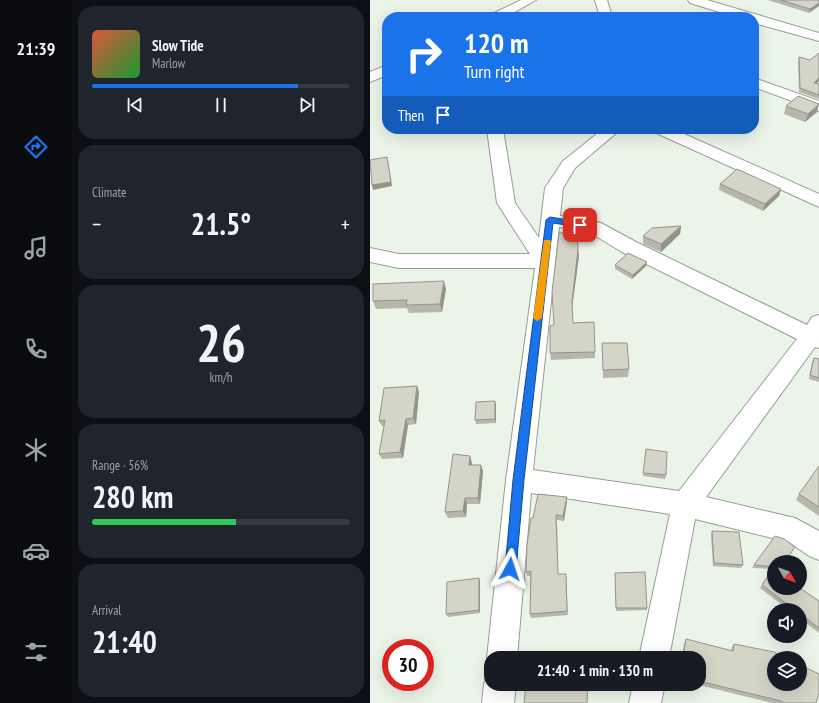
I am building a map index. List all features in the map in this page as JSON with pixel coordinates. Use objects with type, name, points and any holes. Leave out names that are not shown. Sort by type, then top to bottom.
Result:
[{"type":"street","points":[[511,9],[530,0]]},
{"type":"street","points":[[601,0],[605,12]]},
{"type":"street","points":[[694,0],[732,12]]},
{"type":"street","points":[[759,20],[819,37]]},
{"type":"street","points":[[370,78],[382,72]]},
{"type":"street","points":[[759,84],[819,106]]},
{"type":"street","points":[[496,134],[506,203],[544,261]]},
{"type":"street","points":[[503,651],[519,480],[544,261],[554,188],[569,164],[607,134]]},
{"type":"street","points":[[671,134],[819,201]]},
{"type":"street","points":[[550,220],[594,228],[816,333],[684,504],[655,651]]},
{"type":"street","points":[[370,255],[400,261],[544,261]]},
{"type":"street","points":[[519,480],[684,504],[795,531],[819,548]]},
{"type":"street","points":[[498,703],[499,691]]},
{"type":"street","points":[[645,703],[648,691]]},
{"type":"building","points":[[781,0],[819,0],[819,3],[810,9]]},
{"type":"building","points":[[819,53],[819,78],[814,83],[819,84],[819,95],[800,88],[799,57],[810,60]]},
{"type":"building","points":[[798,96],[819,104],[808,114],[786,106]]},
{"type":"building","points":[[387,157],[391,182],[372,185],[370,160]]},
{"type":"building","points":[[737,169],[781,189],[765,204],[720,184]]},
{"type":"building","points":[[681,226],[661,244],[643,236],[652,228]]},
{"type":"building","points":[[577,232],[578,249],[572,301],[573,323],[594,322],[595,352],[550,353],[550,326],[554,325],[552,292],[559,233]]},
{"type":"building","points":[[628,253],[647,262],[633,275],[615,265]]},
{"type":"building","points":[[444,281],[440,304],[406,305],[407,300],[373,301],[373,284]]},
{"type":"building","points":[[602,343],[627,343],[629,369],[603,370]]},
{"type":"building","points":[[814,358],[819,359],[819,378],[810,375]]},
{"type":"building","points":[[417,386],[413,418],[406,419],[400,452],[379,454],[385,420],[379,421],[384,388]]},
{"type":"building","points":[[495,401],[495,419],[475,420],[476,402]]},
{"type":"building","points":[[646,449],[667,452],[666,475],[643,473]]},
{"type":"building","points":[[453,454],[470,456],[469,465],[481,465],[478,498],[465,498],[463,511],[445,512]]},
{"type":"building","points":[[819,466],[819,507],[799,494]]},
{"type":"building","points":[[538,494],[567,497],[563,516],[556,515],[558,574],[566,574],[567,611],[530,614],[531,571],[526,572],[527,544],[531,518],[533,518]]},
{"type":"building","points":[[712,531],[739,532],[743,565],[714,563]]},
{"type":"building","points":[[775,536],[784,539],[795,547],[790,555],[767,555],[767,566],[754,565]]},
{"type":"building","points":[[645,572],[647,608],[616,608],[615,573]]},
{"type":"building","points":[[479,578],[479,610],[446,614],[447,582]]},
{"type":"building","points":[[767,578],[767,589],[762,585]]},
{"type":"building","points":[[807,593],[819,601],[819,628],[807,619],[807,603],[786,603],[775,595],[807,595]]},
{"type":"building","points":[[686,639],[733,651],[734,644],[769,651],[767,651],[767,691],[807,691],[807,668],[819,674],[819,693],[816,703],[784,703],[706,683],[706,651],[684,651]]},
{"type":"building","points":[[525,691],[588,691],[587,703],[524,703]]},
{"type":"slow traffic","points":[[537,318],[547,242]]},
{"type":"route","points":[[510,569],[542,276],[550,220],[580,225]]}]
